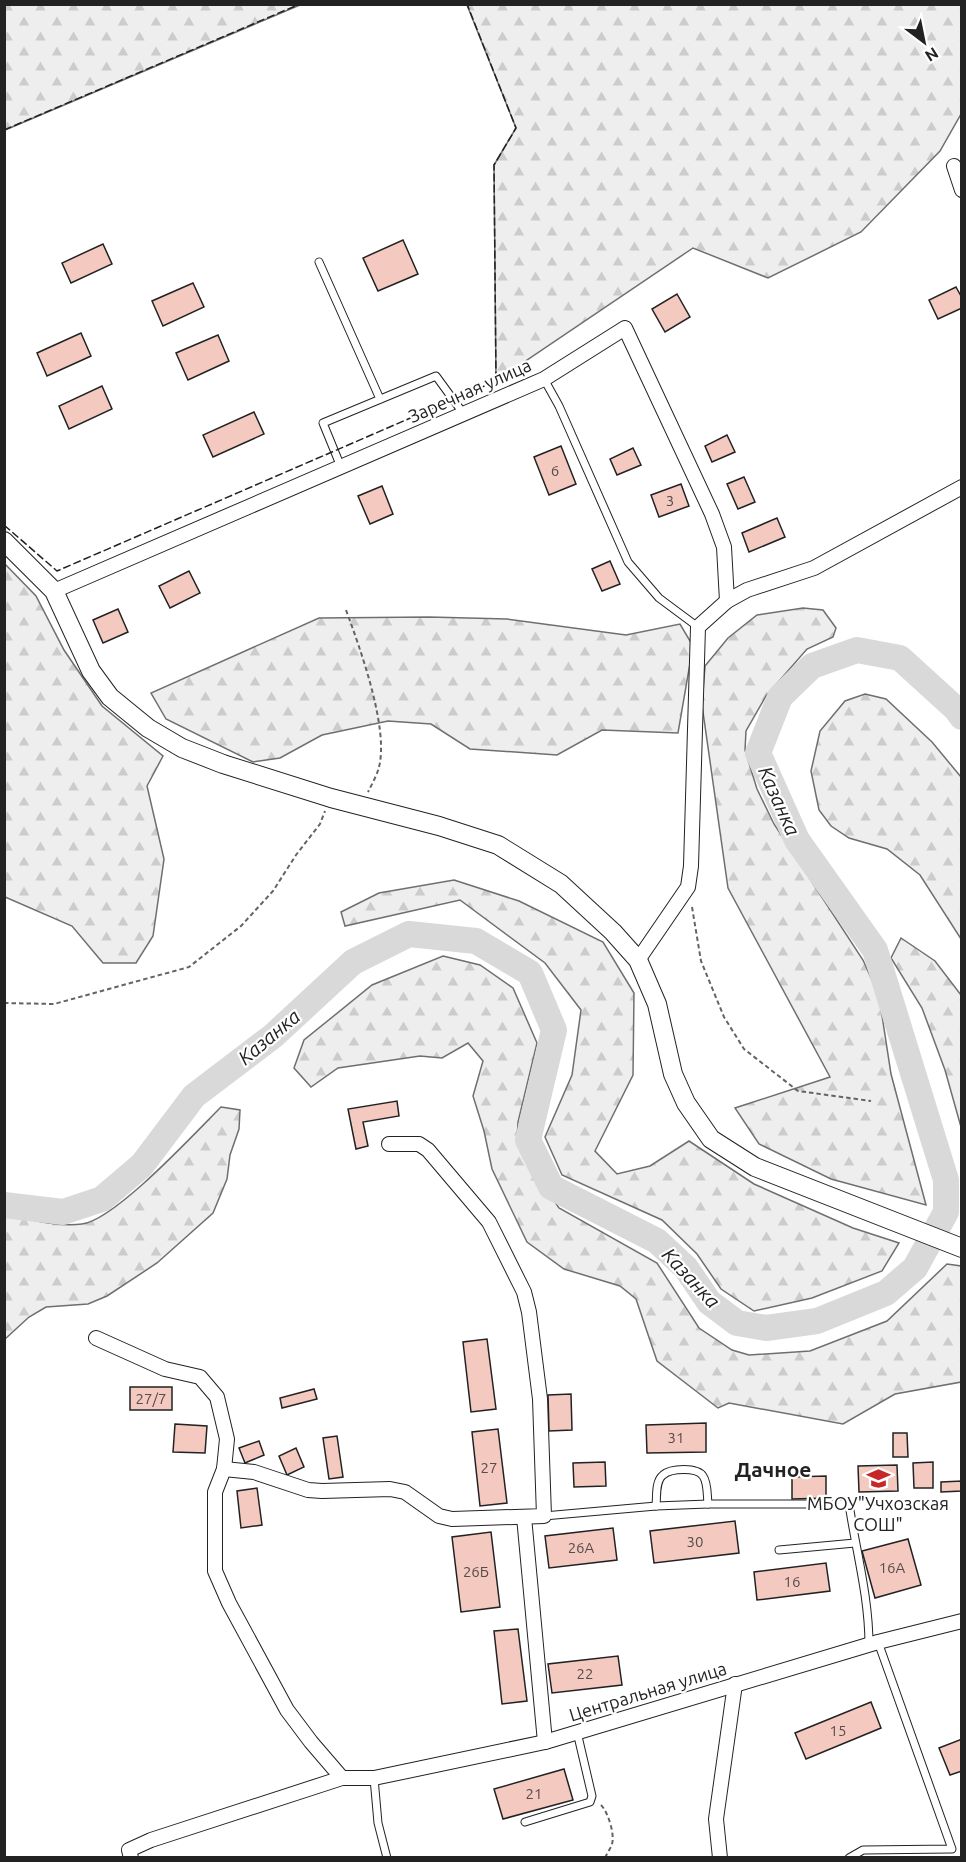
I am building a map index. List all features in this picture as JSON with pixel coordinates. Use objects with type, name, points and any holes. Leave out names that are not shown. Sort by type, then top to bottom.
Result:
[{"type":"street","points":[[954,165],[962,190]]},
{"type":"street","name":"Заречная улица","points":[[54,591],[544,379],[625,328],[712,514],[724,547],[727,601]]},
{"type":"street","points":[[638,960],[688,887],[691,866],[698,627],[727,601],[747,590],[814,568],[962,487]]},
{"type":"street","points":[[4,541],[54,591],[91,671],[110,697],[148,728],[182,748],[223,764],[331,798],[498,845],[561,884],[613,932],[638,960],[657,1004],[673,1074],[686,1103],[711,1139],[755,1167],[962,1248]]},
{"type":"street","points":[[225,1469],[254,1472],[308,1490],[390,1489],[405,1492],[439,1516],[452,1519],[544,1516],[540,1400],[528,1312],[519,1279],[489,1222],[429,1150],[419,1144],[389,1144]]},
{"type":"street","points":[[96,1338],[165,1369],[201,1377],[217,1397],[227,1439],[225,1469],[215,1492],[215,1571],[229,1603],[288,1710],[310,1742],[342,1778]]},
{"type":"street","points":[[524,1517],[545,1742]]},
{"type":"street","name":"Центральная улица","points":[[131,1857],[129,1850],[151,1840],[342,1778],[374,1778],[545,1742],[735,1684],[962,1621]]},
{"type":"street","points":[[720,1857],[717,1819],[735,1684]]},
{"type":"lane","points":[[319,262],[380,399]]},
{"type":"lane","points":[[340,467],[323,423],[436,376],[464,413]]},
{"type":"lane","points":[[544,379],[559,406],[628,562],[659,598],[698,627]]},
{"type":"lane","points":[[656,1506],[658,1483],[663,1475],[671,1471],[695,1470],[705,1479],[708,1504]]},
{"type":"lane","points":[[544,1516],[656,1506],[849,1504],[873,1644],[952,1849],[863,1850],[849,1857]]},
{"type":"lane","points":[[779,1550],[855,1543]]},
{"type":"lane","points":[[525,1822],[590,1802],[592,1796],[577,1732]]},
{"type":"lane","points":[[374,1778],[378,1823],[387,1857]]},
{"type":"path","points":[[346,610],[365,663],[381,738],[379,766],[363,806]]},
{"type":"path","points":[[4,1003],[54,1004],[189,966],[241,926],[273,891],[296,855],[320,824],[331,798]]},
{"type":"path","points":[[688,887],[701,961],[724,1017],[744,1049],[798,1091],[872,1101]]},
{"type":"path","points":[[592,1796],[605,1808],[612,1834],[612,1844],[604,1857]]},
{"type":"green space","points":[[5,4],[300,4],[300,5],[5,130]]},
{"type":"green space","points":[[467,5],[961,5],[961,114],[940,151],[861,232],[768,278],[693,248],[496,381],[494,165],[516,128]]},
{"type":"green space","points":[[4,563],[36,596],[64,650],[102,706],[163,756],[147,786],[164,859],[153,936],[136,963],[103,963],[72,926],[5,897]]},
{"type":"green space","points":[[803,608],[823,610],[836,628],[833,637],[807,649],[766,696],[746,731],[745,750],[757,789],[774,824],[863,960],[879,996],[891,1074],[926,1205],[831,1179],[759,1144],[735,1108],[830,1077],[728,888],[702,705],[705,666],[728,638],[757,615]]},
{"type":"green space","points":[[319,618],[507,619],[626,635],[680,624],[693,646],[678,733],[602,730],[557,755],[470,749],[431,724],[388,721],[322,735],[280,758],[253,762],[166,719],[151,693]]},
{"type":"green space","points":[[865,694],[886,699],[932,742],[961,777],[961,939],[920,875],[887,849],[849,838],[831,826],[819,810],[811,771],[820,731],[845,701]]},
{"type":"green space","points":[[454,880],[519,901],[603,942],[634,993],[633,1075],[595,1151],[617,1174],[650,1166],[689,1141],[754,1184],[853,1228],[899,1243],[882,1271],[812,1298],[754,1311],[721,1289],[697,1254],[662,1220],[562,1175],[545,1137],[572,1075],[581,1010],[545,963],[460,900],[345,926],[341,912],[379,893]]},
{"type":"green space","points":[[901,938],[935,961],[961,995],[961,1127],[945,1070],[922,1008],[891,958]]},
{"type":"green space","points":[[443,956],[480,965],[513,988],[537,1043],[518,1122],[517,1142],[525,1160],[559,1208],[657,1263],[699,1328],[732,1350],[749,1355],[810,1351],[887,1321],[947,1264],[961,1266],[961,1382],[895,1394],[843,1424],[729,1403],[718,1408],[657,1361],[636,1299],[620,1286],[564,1269],[527,1242],[492,1169],[484,1131],[473,1096],[483,1061],[468,1043],[442,1058],[420,1056],[338,1068],[311,1087],[294,1068],[304,1040],[372,985]]},
{"type":"green space","points":[[221,1107],[240,1110],[239,1129],[230,1155],[227,1179],[213,1213],[157,1263],[107,1296],[88,1304],[46,1307],[29,1317],[5,1339],[5,1215],[63,1224],[82,1224],[96,1219],[134,1192]]},
{"type":"building","points":[[403,240],[418,274],[378,291],[363,258]]},
{"type":"building","points":[[103,244],[112,264],[71,283],[62,263]]},
{"type":"building","points":[[193,283],[204,307],[163,326],[152,301]]},
{"type":"building","points":[[956,287],[962,298],[962,308],[938,319],[929,300]]},
{"type":"building","points":[[677,294],[690,317],[665,332],[652,309]]},
{"type":"building","points":[[81,333],[91,356],[47,376],[37,353]]},
{"type":"building","points":[[218,335],[229,361],[188,380],[176,353]]},
{"type":"building","points":[[102,386],[112,409],[69,429],[59,406]]},
{"type":"building","points":[[254,412],[264,434],[213,457],[203,435]]},
{"type":"building","points":[[727,435],[735,452],[712,462],[705,446]]},
{"type":"building","points":[[561,446],[576,484],[549,495],[534,457]]},
{"type":"building","points":[[633,448],[641,465],[617,475],[610,459]]},
{"type":"building","points":[[744,477],[755,502],[738,509],[727,484]]},
{"type":"building","points":[[681,484],[689,506],[659,517],[651,495]]},
{"type":"building","points":[[382,486],[393,514],[370,524],[358,496]]},
{"type":"building","points":[[777,518],[785,537],[749,552],[742,533]]},
{"type":"building","points":[[610,561],[620,584],[602,591],[592,569]]},
{"type":"building","points":[[189,571],[200,593],[170,608],[159,586]]},
{"type":"building","points":[[118,609],[128,632],[103,643],[93,620]]},
{"type":"building","points":[[397,1101],[399,1116],[363,1122],[368,1146],[356,1149],[348,1109]]},
{"type":"building","points":[[487,1339],[496,1409],[471,1412],[463,1342]]},
{"type":"building","points":[[130,1387],[172,1387],[172,1410],[130,1410]]},
{"type":"building","points":[[314,1389],[317,1399],[282,1408],[280,1398]]},
{"type":"building","points":[[571,1394],[572,1430],[549,1431],[548,1395]]},
{"type":"building","points":[[706,1423],[706,1452],[647,1453],[646,1425]]},
{"type":"building","points":[[175,1424],[207,1426],[205,1453],[173,1452]]},
{"type":"building","points":[[498,1429],[507,1503],[480,1506],[472,1432]]},
{"type":"building","points":[[893,1433],[907,1433],[908,1457],[893,1457]]},
{"type":"building","points":[[337,1436],[343,1477],[329,1479],[323,1438]]},
{"type":"building","points":[[259,1441],[264,1455],[245,1463],[239,1448]]},
{"type":"building","points":[[296,1448],[304,1467],[287,1475],[279,1456]]},
{"type":"building","points":[[605,1462],[606,1486],[574,1487],[573,1463]]},
{"type":"building","points":[[933,1462],[933,1488],[914,1488],[913,1463]]},
{"type":"building","name":"МБОУ\"Учхозская СОШ\"","points":[[897,1465],[898,1491],[859,1492],[858,1466]]},
{"type":"building","points":[[826,1476],[826,1498],[792,1499],[792,1477]]},
{"type":"building","points":[[962,1481],[962,1491],[941,1492],[941,1482]]},
{"type":"building","points":[[257,1488],[262,1525],[241,1528],[237,1491]]},
{"type":"building","points":[[735,1521],[739,1553],[654,1563],[650,1531]]},
{"type":"building","points":[[613,1528],[617,1560],[549,1568],[545,1536]]},
{"type":"building","points":[[491,1532],[500,1607],[461,1612],[452,1537]]},
{"type":"building","points":[[908,1539],[921,1585],[875,1598],[862,1551]]},
{"type":"building","points":[[826,1563],[830,1591],[757,1600],[754,1572]]},
{"type":"building","points":[[518,1629],[527,1701],[502,1704],[494,1631]]},
{"type":"building","points":[[618,1656],[622,1685],[552,1693],[548,1664]]},
{"type":"building","points":[[871,1702],[881,1728],[806,1759],[795,1733]]},
{"type":"building","points":[[962,1739],[962,1771],[950,1775],[939,1748]]},
{"type":"building","points":[[564,1769],[573,1800],[503,1819],[494,1789]]},
{"type":"waterway","name":"Казанка","points":[[4,1205],[63,1212],[102,1199],[142,1165],[194,1096],[273,1036],[353,962],[409,934],[476,941],[530,973],[554,1030],[528,1140],[551,1187],[657,1241],[686,1268],[709,1302],[737,1323],[766,1328],[817,1321],[886,1293],[915,1268],[946,1212],[946,1180],[875,950],[797,840],[758,753],[780,697],[812,666],[857,650],[900,658],[962,717]]},
{"type":"fence","points":[[4,130],[300,4]]},
{"type":"fence","points":[[4,525],[57,571],[496,381],[494,165],[516,128],[467,4]]},
{"type":"place","name":"МБОУ\"Учхозская СОШ\"","points":[[878,1478]]},
{"type":"district","name":"Дачное","points":[[773,1470]]}]
